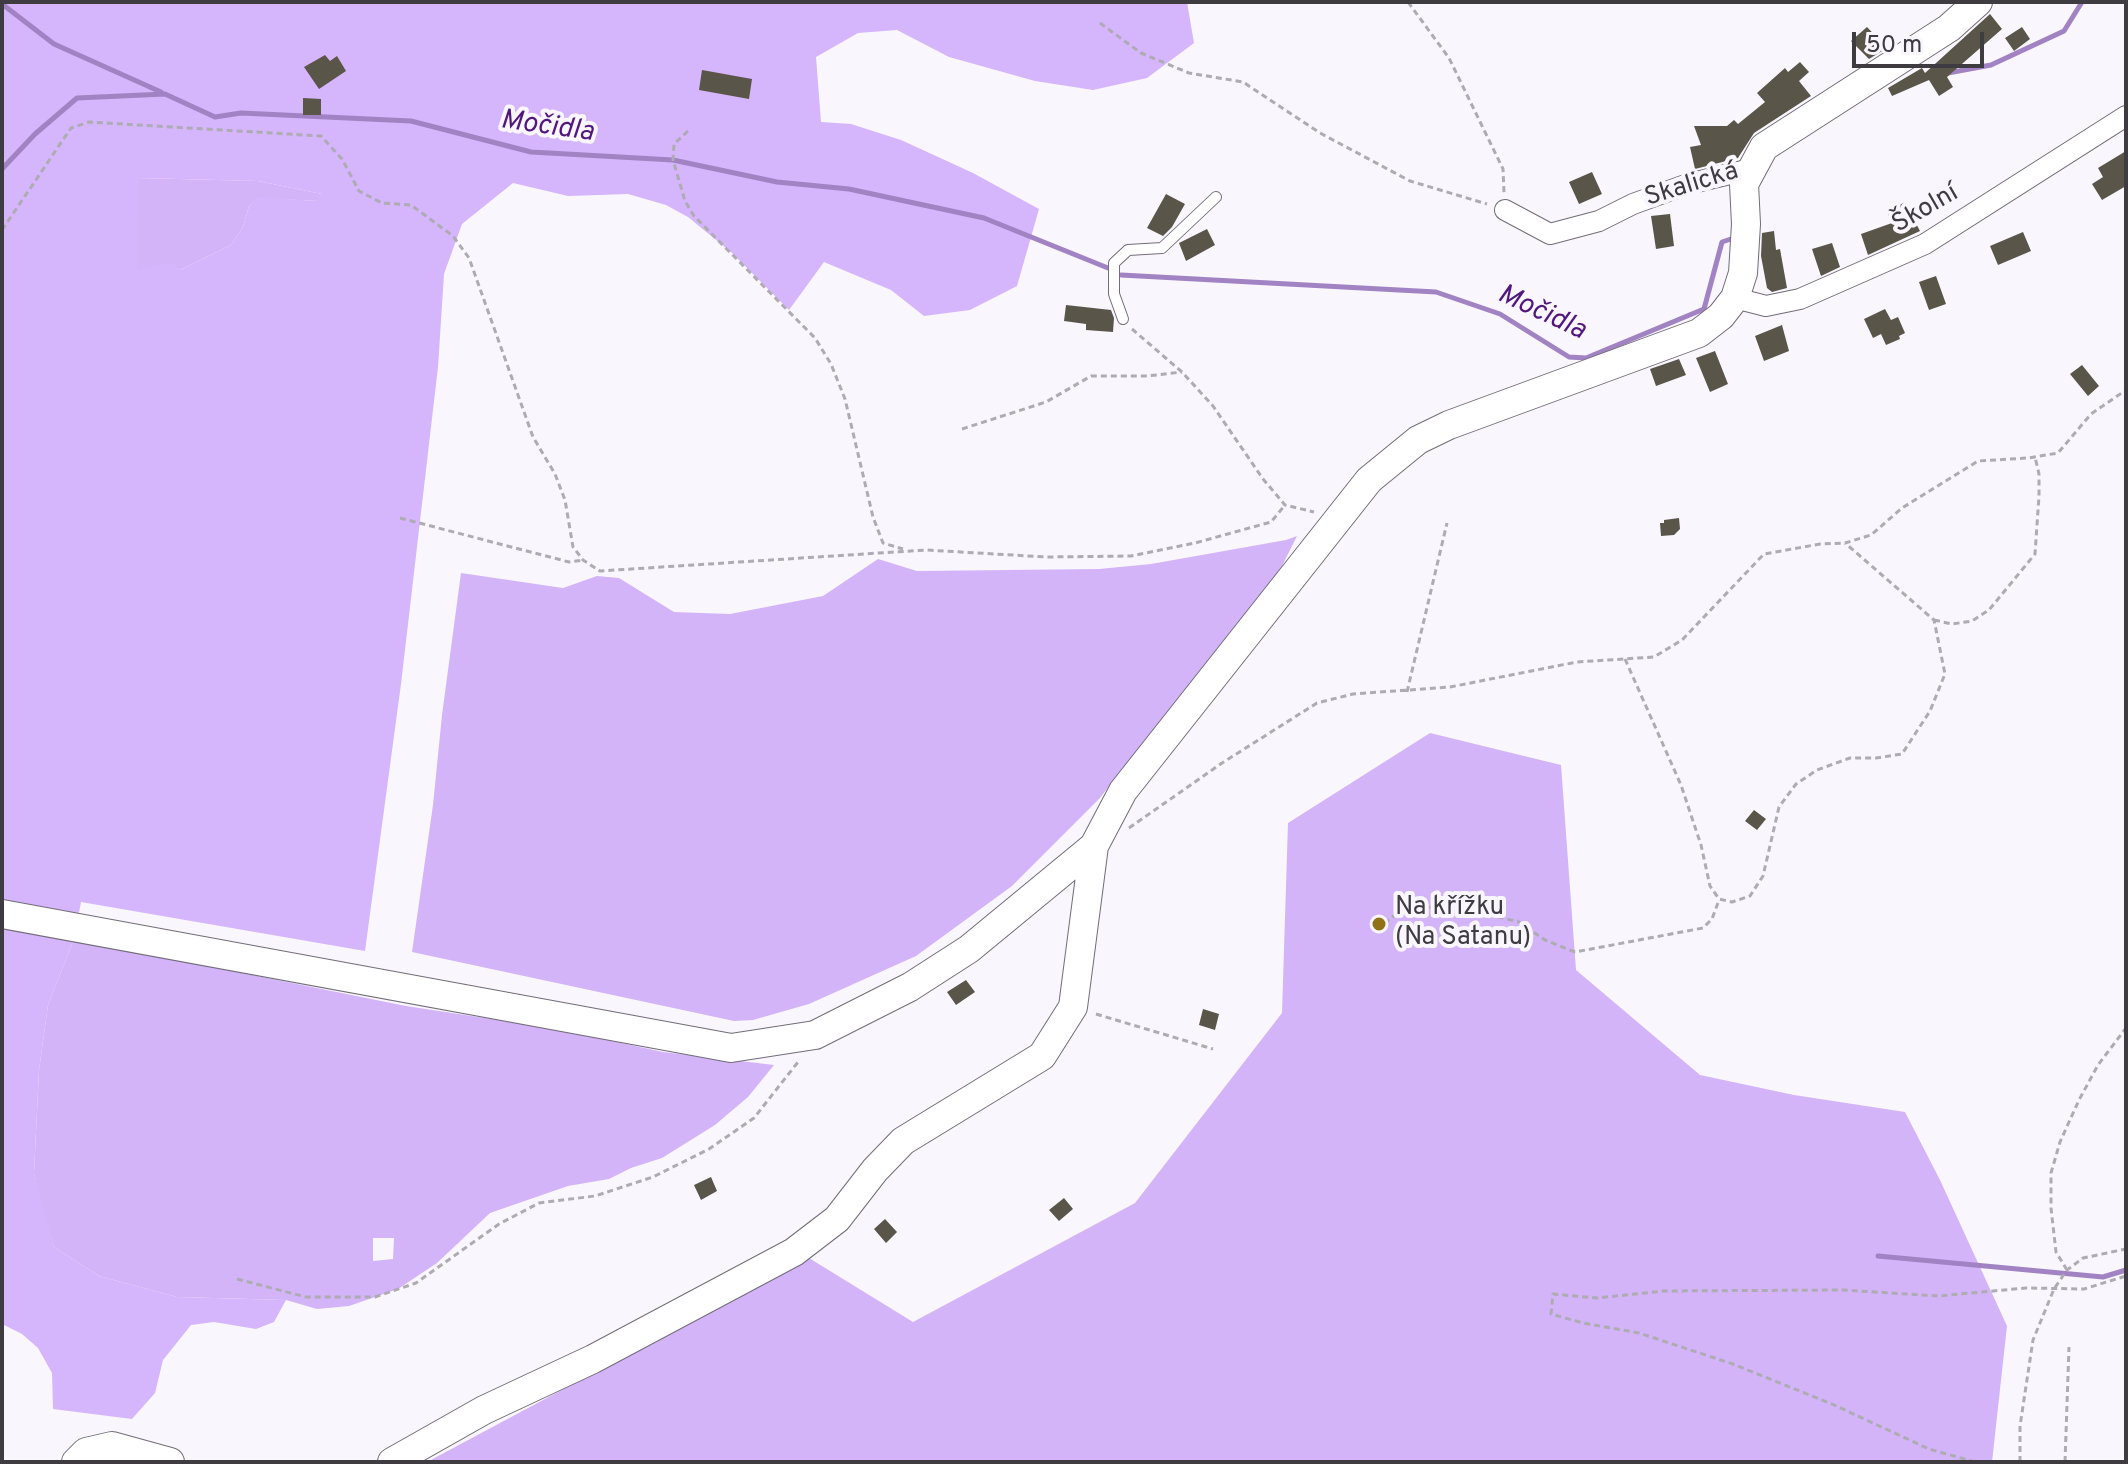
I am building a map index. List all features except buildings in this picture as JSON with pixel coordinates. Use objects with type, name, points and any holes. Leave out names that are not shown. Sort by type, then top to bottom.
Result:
[{"type":"street","name":"Skalická","points":[[1505,210],[1550,234],[1599,221],[1633,204],[1688,184],[1751,169],[1764,147],[1949,28],[1978,2]]},
{"type":"street","name":"Školní","points":[[1735,298],[1766,306],[1800,299],[1925,244],[2126,116]]},
{"type":"street","points":[[392,1462],[484,1410],[593,1359],[794,1252],[837,1219],[875,1170],[903,1141],[1042,1056],[1073,1007],[1094,846],[1123,791],[1337,518],[1369,480],[1418,440],[1505,402],[1603,370],[1699,333],[1721,316],[1735,298],[1743,273],[1746,224],[1744,184],[1751,169]]},
{"type":"street","points":[[2,914],[731,1048],[815,1035],[932,975],[969,949],[1094,846]]},
{"type":"street","points":[[76,1462],[86,1452],[112,1446],[170,1462]]},
{"type":"lane","points":[[1123,319],[1114,294],[1114,263],[1128,250],[1162,248],[1216,197]]},
{"type":"path","points":[[1100,23],[1141,53],[1189,73],[1243,82],[1320,133],[1410,181],[1505,210],[1503,169],[1449,58],[1408,2]]},
{"type":"path","points":[[2,230],[71,128],[89,122],[321,136],[342,159],[359,191],[382,203],[411,205],[453,236],[469,258],[533,437],[555,474],[565,500],[573,547],[583,560],[600,571],[906,551],[1046,557],[1131,556],[1195,543],[1271,522],[1285,505]]},
{"type":"path","points":[[688,131],[674,144],[673,160],[685,201],[694,216],[778,298],[823,351],[845,399],[873,517],[883,543],[906,551]]},
{"type":"path","points":[[1123,319],[1140,338],[1182,372],[1213,406],[1263,479],[1285,505],[1337,518]]},
{"type":"path","points":[[962,429],[1046,402],[1091,376],[1147,376],[1182,372]]},
{"type":"path","points":[[1094,846],[1135,825],[1222,763],[1317,703],[1353,694],[1450,687],[1577,662],[1654,657],[1682,640],[1764,554],[1845,543],[1871,535],[1902,508],[1978,461],[2058,453],[2091,414],[2126,390]]},
{"type":"path","points":[[1845,543],[1934,620],[1952,624],[1972,621],[1989,610],[2035,554],[2039,474],[2035,457]]},
{"type":"path","points":[[400,518],[569,562],[583,560]]},
{"type":"path","points":[[1407,692],[1447,523]]},
{"type":"path","points":[[1624,657],[1681,785],[1701,845],[1710,886],[1719,899],[1732,902],[1750,896],[1763,876],[1779,807],[1796,784],[1817,770],[1850,758],[1902,754],[1930,711],[1945,674],[1934,620]]},
{"type":"path","points":[[1377,930],[1403,908],[1438,907],[1519,922],[1545,940],[1575,952],[1703,928],[1712,919],[1719,899]]},
{"type":"path","points":[[1073,1007],[1213,1049]]},
{"type":"path","points":[[2066,1270],[2056,1252],[2051,1173],[2060,1142],[2079,1100],[2098,1065],[2126,1028]]},
{"type":"path","points":[[237,1279],[306,1297],[375,1297],[416,1283],[499,1224],[539,1203],[595,1196],[653,1177],[709,1149],[754,1118],[790,1076],[815,1035]]},
{"type":"path","points":[[2020,1462],[2020,1426],[2033,1340],[2054,1289],[2066,1270],[2083,1258],[2126,1249]]},
{"type":"path","points":[[1975,1462],[1929,1449],[1832,1404],[1733,1364],[1639,1333],[1551,1314],[1553,1294],[1597,1298],[1664,1291],[1843,1290],[1938,1296],[2026,1288],[2084,1289],[2126,1276]]},
{"type":"path","points":[[2065,1462],[2069,1347]]},
{"type":"shaded area","points":[[2,2],[1187,2],[1194,43],[1147,78],[1093,90],[1035,81],[949,57],[897,30],[858,33],[816,57],[821,122],[851,124],[901,140],[973,173],[1039,209],[1017,286],[970,310],[924,316],[891,290],[824,262],[789,310],[732,253],[688,217],[666,205],[628,194],[568,196],[513,183],[462,224],[444,274],[438,367],[401,684],[365,951],[81,902],[74,939],[48,1005],[39,1070],[34,1173],[54,1247],[99,1276],[177,1297],[286,1300],[274,1322],[256,1329],[214,1322],[191,1325],[163,1360],[155,1393],[132,1419],[53,1409],[52,1373],[38,1348],[22,1334],[2,1324]],"holes":[[[139,178],[258,181],[322,194],[317,201],[257,197],[249,206],[243,227],[231,245],[180,270],[174,264],[137,270]]]},
{"type":"shaded area","points":[[138,178],[258,181],[322,194],[318,201],[257,198],[249,206],[243,227],[231,245],[180,270],[136,270]]},
{"type":"shaded area","points":[[1297,536],[1277,576],[1099,799],[1012,886],[916,956],[809,1004],[753,1020],[734,1021],[412,952],[461,573],[563,588],[597,576],[619,578],[674,612],[730,614],[823,596],[878,559],[917,571],[1099,569],[1151,564]]},
{"type":"shaded area","points":[[1430,733],[1561,765],[1576,970],[1700,1075],[1794,1095],[1905,1112],[2007,1326],[1992,1462],[427,1462],[809,1258],[913,1322],[1135,1203],[1282,1013],[1288,823]]},
{"type":"shaded area","points":[[74,939],[406,1006],[557,1029],[663,1052],[774,1065],[748,1097],[715,1125],[662,1158],[609,1179],[568,1186],[490,1213],[437,1263],[398,1289],[349,1306],[317,1309],[286,1300],[177,1297],[99,1276],[54,1247],[34,1173],[39,1070],[48,1005]],"holes":[[[373,1238],[394,1238],[393,1259],[373,1261]]]},
{"type":"waterway","name":"Močidla","points":[[1948,73],[1991,65],[2064,31],[2082,2]]},
{"type":"waterway","points":[[2,4],[54,44],[161,92]]},
{"type":"waterway","name":"Močidla","points":[[2,169],[35,134],[77,98],[165,94],[215,117],[241,113],[411,121],[531,152],[673,160],[777,182],[849,189],[984,218],[1108,268]]},
{"type":"waterway","name":"Močidla","points":[[1121,275],[1436,292],[1500,314],[1569,357],[1586,358],[1704,309],[1722,242],[1734,238]]},
{"type":"waterway","points":[[1878,1256],[2103,1277],[2126,1270]]},
{"type":"place","name":"Na křížku (Na Satanu)","points":[[1379,924]]}]
